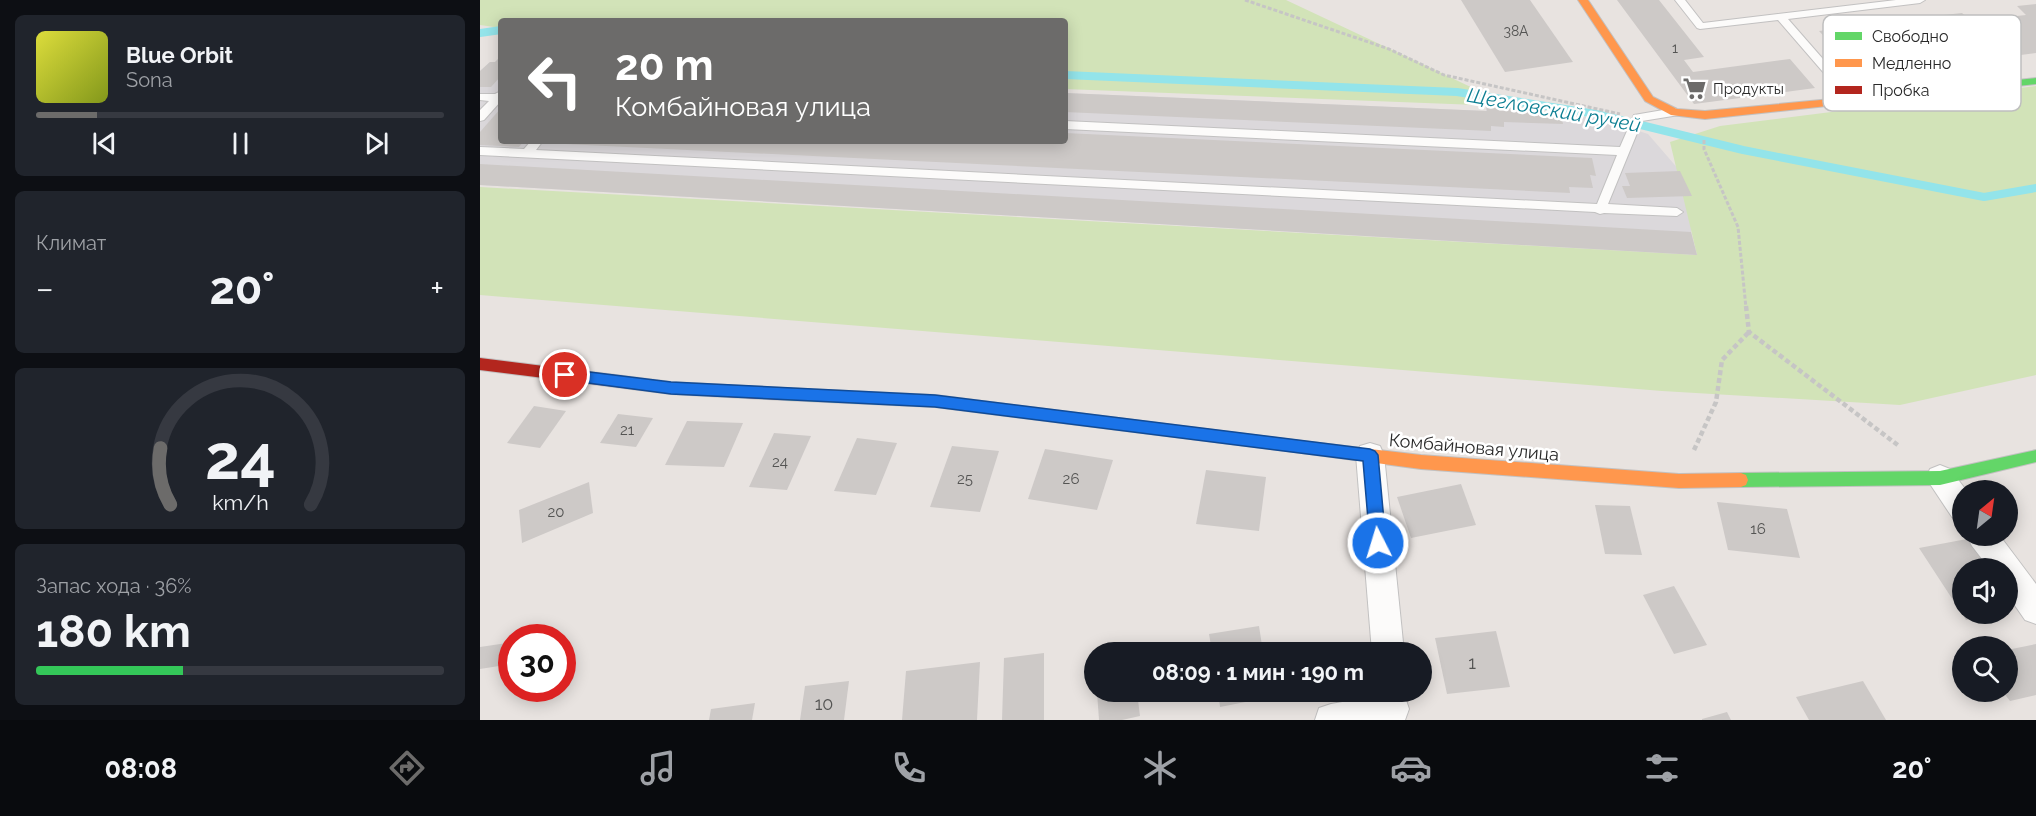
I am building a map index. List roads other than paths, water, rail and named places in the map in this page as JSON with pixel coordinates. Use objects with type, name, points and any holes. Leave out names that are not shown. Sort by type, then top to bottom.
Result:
[{"type":"street","points":[[1583,0],[1649,99],[1676,112],[1705,115],[1823,103]]},
{"type":"street","points":[[2021,83],[2036,81]]},
{"type":"street","name":"Комбайновая улица","points":[[480,364],[671,388],[935,401],[1421,462],[1679,482],[1940,478],[2036,456]]},
{"type":"street","points":[[1370,455],[1387,642]]},
{"type":"street","points":[[1940,478],[1952,494]]},
{"type":"street","points":[[1990,546],[1999,558]]},
{"type":"street","points":[[2018,584],[2036,609]]},
{"type":"street","points":[[1330,720],[1394,707]]},
{"type":"lane","points":[[1680,0],[1700,26],[1920,0]]},
{"type":"lane","points":[[1780,16],[1823,65]]},
{"type":"lane","points":[[480,97],[498,97]]},
{"type":"lane","points":[[480,117],[498,99]]},
{"type":"lane","points":[[1600,210],[1638,118],[1676,112]]},
{"type":"lane","points":[[1068,125],[1625,151]]},
{"type":"lane","points":[[527,154],[535,144]]},
{"type":"lane","points":[[480,151],[1600,210],[1677,212]]},
{"type":"waterway","name":"Щегловский ручей","points":[[480,33],[498,30]]},
{"type":"waterway","name":"Щегловский ручей","points":[[1068,75],[1457,92],[1596,114],[1743,150],[1984,197],[2036,188]]},
{"type":"place","name":"Продукты","points":[[1695,89]]}]
